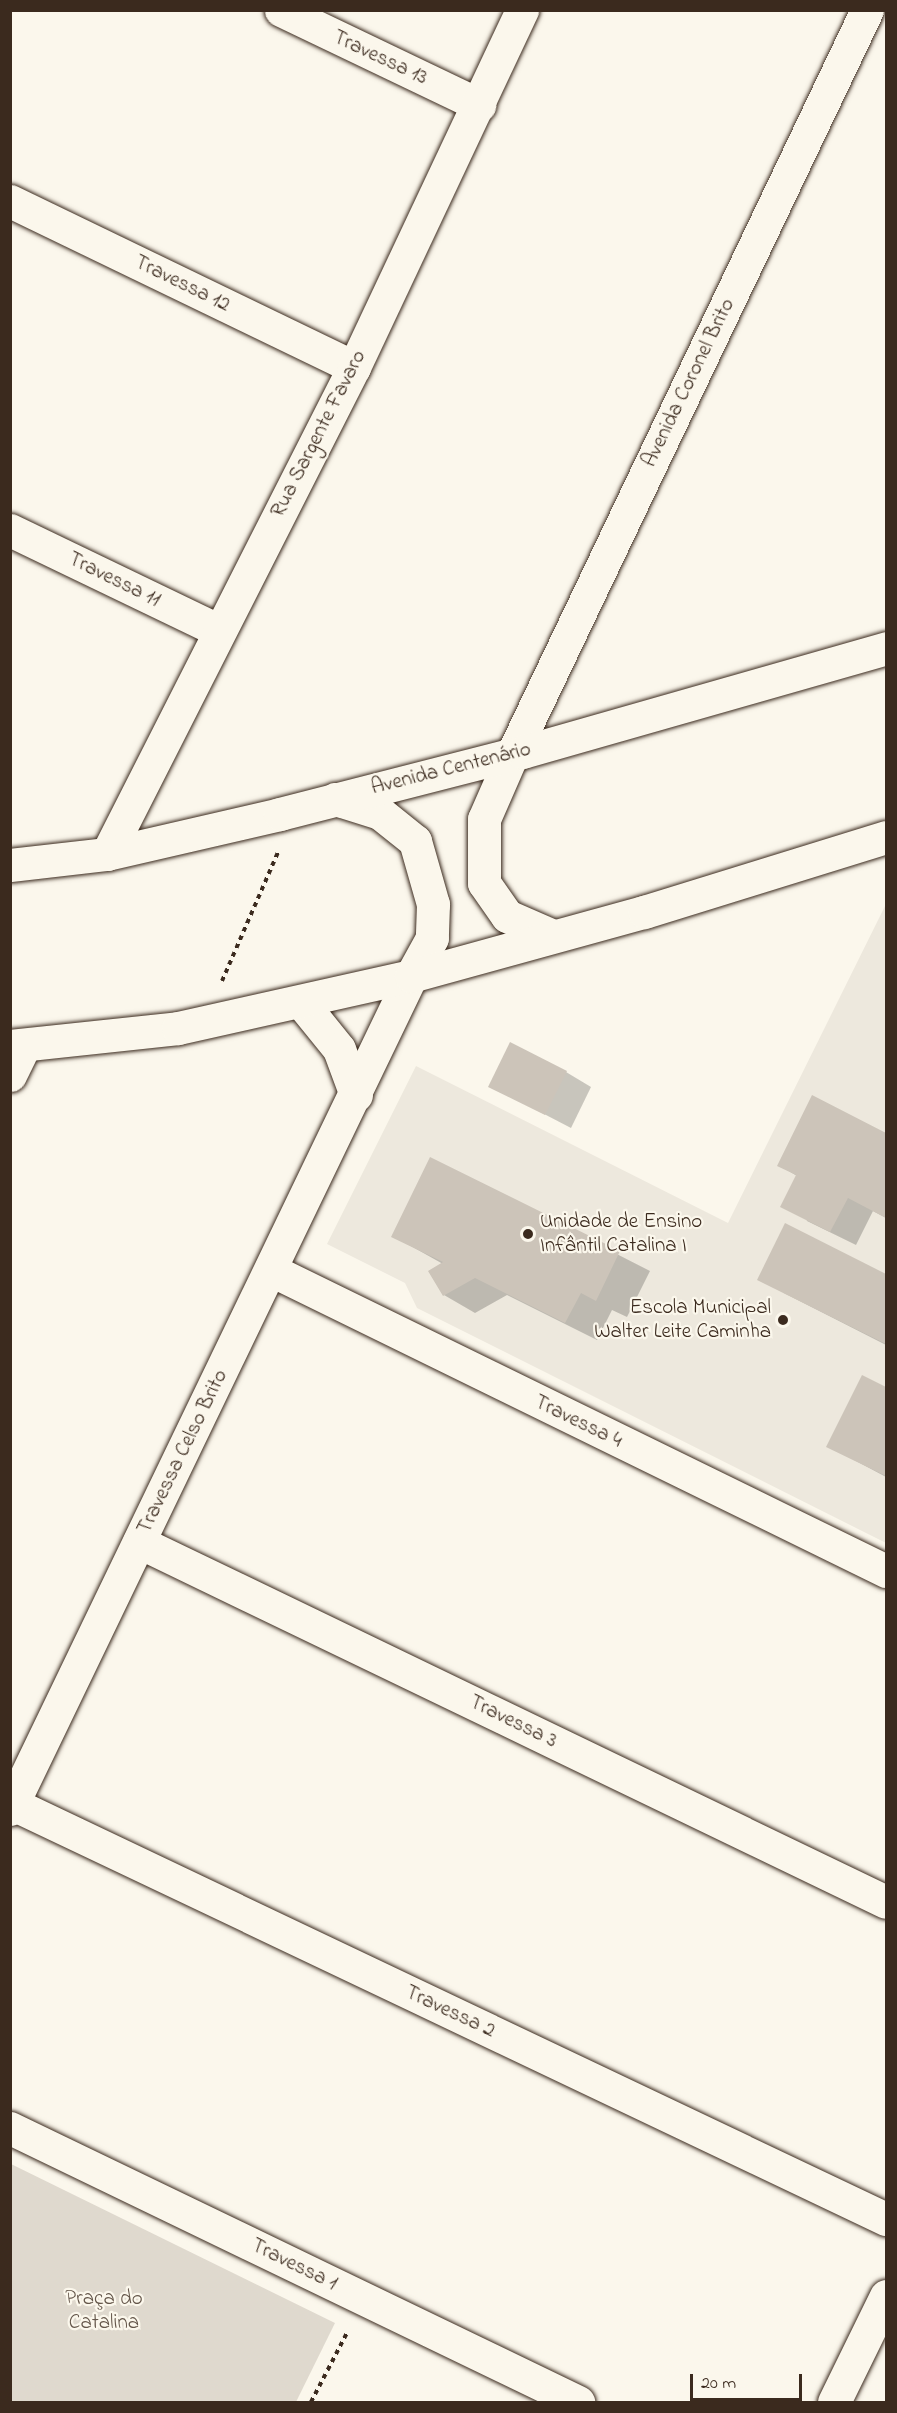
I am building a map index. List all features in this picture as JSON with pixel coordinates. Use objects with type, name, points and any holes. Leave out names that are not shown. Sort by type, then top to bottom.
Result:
[{"type":"street","name":"Travessa 13","points":[[281,10],[479,105]]},
{"type":"street","name":"Rua Sargente Favaro","points":[[107,854],[218,630],[354,367],[522,10]]},
{"type":"street","name":"Avenida Coronel Brito","points":[[554,936],[507,916],[484,883],[484,819],[512,755],[867,10]]},
{"type":"street","name":"Travessa 12","points":[[10,201],[354,367]]},
{"type":"street","name":"Travessa 11","points":[[10,530],[218,630]]},
{"type":"street","name":"Avenida Centenário","points":[[14,863],[107,854],[280,813],[512,755],[886,648]]},
{"type":"street","name":"Travessa Celso Brito","points":[[12,1806],[356,1095],[411,976],[432,938],[433,904],[416,841],[380,813],[335,799]]},
{"type":"street","points":[[15,1056],[202,1024],[411,976],[886,837]]},
{"type":"street","points":[[301,1002],[339,1049],[356,1095]]},
{"type":"street","name":"Travessa 4","points":[[271,1270],[886,1571]]},
{"type":"street","name":"Travessa 3","points":[[139,1542],[886,1902]]},
{"type":"street","name":"Travessa 2","points":[[12,1806],[886,2219]]},
{"type":"street","name":"Travessa 1","points":[[10,2128],[578,2403]]},
{"type":"street","points":[[834,2403],[886,2296]]},
{"type":"path","points":[[202,1024],[279,853],[280,813]]},
{"type":"path","points":[[312,2403],[365,2299]]},
{"type":"shaded area","points":[[886,904],[886,1543],[417,1308],[405,1283],[327,1244],[416,1066],[728,1223]]},
{"type":"green space","name":"Praça do Catalina","points":[[11,2164],[335,2323],[296,2402],[11,2402]]},
{"type":"building","points":[[510,1042],[567,1071],[545,1115],[488,1087]]},
{"type":"building","points":[[812,1095],[886,1133],[886,1218],[848,1198],[830,1232],[780,1207],[796,1175],[777,1166]]},
{"type":"building","points":[[430,1157],[620,1251],[596,1301],[581,1293],[565,1323],[475,1278],[443,1296],[428,1271],[443,1262],[391,1237]]},
{"type":"building","points":[[785,1223],[886,1274],[886,1344],[757,1280]]},
{"type":"building","points":[[862,1375],[886,1387],[886,1476],[826,1447]]},
{"type":"place","name":"Unidade de Ensino Infântil Catalina I","points":[[528,1234]]},
{"type":"place","name":"Escola Municipal Walter Leite Caminha","points":[[783,1320]]}]
